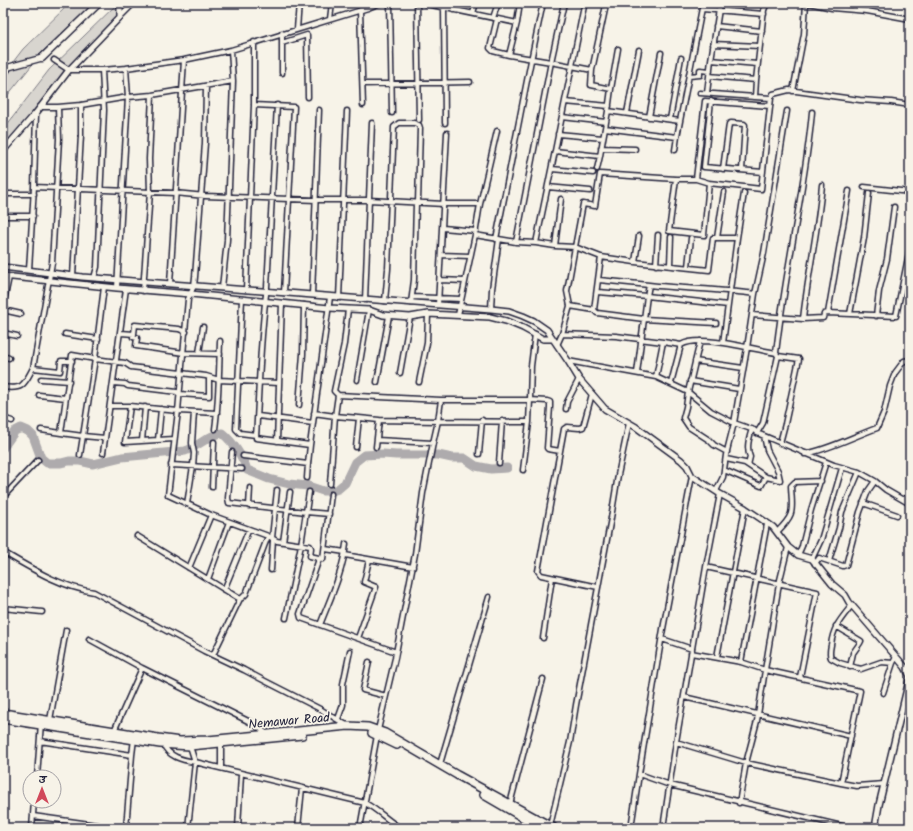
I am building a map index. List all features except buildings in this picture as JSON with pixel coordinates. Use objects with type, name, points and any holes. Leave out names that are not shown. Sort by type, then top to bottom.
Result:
[{"type":"highway","name":"Nemawar Road","points":[[3,713],[42,722],[163,742],[190,744],[221,744],[346,730],[384,733],[541,828]]},
{"type":"highway","name":"Nemawar Road","points":[[3,719],[42,722],[50,720],[114,731],[135,737]]},
{"type":"highway","name":"Nemawar Road","points":[[190,744],[208,740],[348,726],[368,727],[378,733]]},
{"type":"highway","name":"Nemawar Road","points":[[410,750],[440,764],[552,827]]},
{"type":"main road","points":[[42,58],[99,3]]},
{"type":"street","points":[[120,3],[120,17]]},
{"type":"street","points":[[3,151],[36,113],[69,70],[134,3]]},
{"type":"street","points":[[297,29],[299,3]]},
{"type":"street","points":[[330,19],[332,3]]},
{"type":"street","points":[[54,60],[69,70],[102,70],[184,60],[231,50],[360,10],[368,5],[380,3]]},
{"type":"street","points":[[390,3],[392,113]]},
{"type":"street","points":[[417,3],[419,120]]},
{"type":"street","points":[[422,3],[517,23]]},
{"type":"street","points":[[453,10],[455,3]]},
{"type":"street","points":[[473,13],[476,3]]},
{"type":"street","points":[[498,3],[490,48],[509,55],[592,70]]},
{"type":"street","points":[[509,55],[517,23],[520,3]]},
{"type":"street","points":[[492,309],[492,289],[498,239],[531,59],[543,3]]},
{"type":"street","points":[[516,242],[564,3]]},
{"type":"street","points":[[675,150],[703,3]]},
{"type":"street","points":[[707,93],[720,3]]},
{"type":"street","points":[[755,97],[757,64],[767,3]]},
{"type":"street","points":[[793,91],[804,34],[806,3]]},
{"type":"street","points":[[810,3],[832,8],[867,11],[910,19]]},
{"type":"street","points":[[906,3],[910,4]]},
{"type":"street","points":[[606,5],[592,70],[591,85],[611,89]]},
{"type":"street","points":[[536,243],[584,6]]},
{"type":"street","points":[[444,8],[445,123]]},
{"type":"street","points":[[702,9],[764,14]]},
{"type":"street","points":[[360,10],[363,104]]},
{"type":"street","points":[[307,26],[308,98]]},
{"type":"street","points":[[716,26],[762,31]]},
{"type":"street","points":[[282,33],[282,73]]},
{"type":"street","points":[[282,42],[307,35]]},
{"type":"street","points":[[246,290],[254,105],[254,42]]},
{"type":"street","points":[[713,44],[760,46]]},
{"type":"street","points":[[597,169],[618,49]]},
{"type":"street","points":[[222,288],[226,240],[233,81],[231,50]]},
{"type":"street","points":[[627,113],[639,50]]},
{"type":"street","points":[[649,117],[660,53]]},
{"type":"street","points":[[3,75],[9,67],[42,58]]},
{"type":"street","points":[[670,119],[681,58]]},
{"type":"street","points":[[170,284],[184,60]]},
{"type":"street","points":[[711,60],[757,64]]},
{"type":"street","points":[[116,288],[128,97],[126,68]]},
{"type":"street","points":[[94,278],[97,267],[104,101],[102,70]]},
{"type":"street","points":[[689,76],[700,75],[700,70],[710,71]]},
{"type":"street","points":[[709,76],[756,80]]},
{"type":"street","points":[[40,107],[58,107],[152,95],[233,81]]},
{"type":"street","points":[[363,84],[470,82]]},
{"type":"street","points":[[206,86],[205,143],[194,286],[188,298],[184,353],[168,495],[210,515],[249,528],[271,538],[311,548],[310,556],[323,559],[331,494]]},
{"type":"street","points":[[557,345],[562,334],[570,306],[566,291],[583,204],[595,206],[600,174],[696,179],[709,183],[761,189],[771,98],[773,94],[789,90],[910,105]]},
{"type":"street","points":[[700,93],[771,98]]},
{"type":"street","points":[[143,291],[150,192],[149,159],[152,95]]},
{"type":"street","points":[[696,179],[705,101],[770,106]]},
{"type":"street","points":[[704,167],[711,101]]},
{"type":"street","points":[[565,102],[680,121]]},
{"type":"street","points":[[73,276],[81,104]]},
{"type":"street","points":[[254,105],[294,106],[284,293]]},
{"type":"street","points":[[256,435],[258,416],[258,382],[266,292],[277,105]]},
{"type":"street","points":[[3,387],[14,388],[21,386],[25,382],[32,368],[51,273],[59,139],[58,107]]},
{"type":"street","points":[[312,295],[319,110]]},
{"type":"street","points":[[339,298],[347,111]]},
{"type":"street","points":[[663,828],[718,493],[724,477],[727,452],[744,368],[755,294],[766,246],[787,111]]},
{"type":"street","points":[[757,433],[763,423],[777,354],[780,317],[802,190],[812,112]]},
{"type":"street","points":[[29,270],[34,194],[36,113]]},
{"type":"street","points":[[562,117],[606,122]]},
{"type":"street","points":[[365,300],[372,123]]},
{"type":"street","points":[[385,301],[388,269],[394,127],[399,123],[408,123],[417,124],[420,128],[412,303]]},
{"type":"street","points":[[724,169],[729,124],[731,123],[745,125],[742,170]]},
{"type":"street","points":[[605,128],[677,137]]},
{"type":"street","points":[[458,315],[480,204],[497,131]]},
{"type":"street","points":[[438,305],[447,133]]},
{"type":"street","points":[[558,134],[603,138]]},
{"type":"street","points":[[601,148],[634,150]]},
{"type":"street","points":[[555,151],[600,156]]},
{"type":"street","points":[[698,166],[763,172]]},
{"type":"street","points":[[552,169],[593,173]]},
{"type":"street","points":[[676,179],[669,231],[704,235],[709,183]]},
{"type":"street","points":[[803,319],[812,255],[819,220],[822,185]]},
{"type":"street","points":[[34,187],[175,193],[201,196],[480,204]]},
{"type":"street","points":[[548,187],[590,191]]},
{"type":"street","points":[[864,187],[910,192]]},
{"type":"street","points":[[828,313],[850,191]]},
{"type":"street","points":[[717,238],[724,192]]},
{"type":"street","points":[[723,343],[729,290],[744,193]]},
{"type":"street","points":[[850,314],[864,238],[869,193]]},
{"type":"street","points":[[3,194],[34,194]]},
{"type":"street","points":[[555,246],[561,199]]},
{"type":"street","points":[[876,316],[894,207]]},
{"type":"street","points":[[3,216],[33,216]]},
{"type":"street","points":[[443,228],[516,242],[575,247],[601,257],[656,265],[670,265],[709,270],[713,238],[737,238]]},
{"type":"street","points":[[656,265],[658,235]]},
{"type":"street","points":[[635,262],[639,236]]},
{"type":"street","points":[[670,265],[671,237]]},
{"type":"street","points":[[688,267],[691,238]]},
{"type":"street","points":[[752,315],[803,319],[823,318],[824,314],[828,313],[896,316],[910,248]]},
{"type":"street","points":[[441,255],[470,256]]},
{"type":"street","points":[[594,310],[598,292],[601,257]]},
{"type":"street","points":[[3,267],[117,280],[492,309],[509,311],[534,321],[547,330],[551,339],[557,345],[579,379],[605,409],[629,423],[681,460],[687,466],[692,476],[773,527],[788,547],[798,555],[814,561],[832,584],[845,595],[905,667],[910,676],[878,805],[875,828]]},
{"type":"street","points":[[3,276],[143,291],[191,294],[329,308],[369,310],[390,316],[410,317],[428,314],[490,317],[506,321],[543,339],[551,339]]},
{"type":"street","points":[[3,306],[9,277]]},
{"type":"street","points":[[440,280],[465,281]]},
{"type":"street","points":[[599,280],[718,291],[729,290],[755,294]]},
{"type":"street","points":[[904,280],[910,281]]},
{"type":"street","points":[[637,373],[649,285]]},
{"type":"street","points":[[80,455],[98,339],[104,287]]},
{"type":"street","points":[[103,453],[126,289]]},
{"type":"street","points":[[598,292],[728,305]]},
{"type":"street","points":[[307,478],[310,444],[330,297]]},
{"type":"street","points":[[412,297],[461,299]]},
{"type":"street","points":[[242,300],[236,429],[240,433],[256,435],[256,438],[310,444]]},
{"type":"street","points":[[278,440],[282,303]]},
{"type":"street","points":[[299,405],[303,354],[304,305]]},
{"type":"street","points":[[570,306],[594,310],[597,313],[644,319],[716,323]]},
{"type":"street","points":[[348,309],[344,344],[334,391],[338,395],[441,400],[530,400],[550,402],[546,448],[560,451]]},
{"type":"street","points":[[3,310],[21,314]]},
{"type":"street","points":[[357,380],[369,310]]},
{"type":"street","points":[[419,382],[426,343],[428,314]]},
{"type":"street","points":[[377,382],[390,316]]},
{"type":"street","points":[[400,373],[410,317]]},
{"type":"street","points":[[186,332],[179,329],[135,325],[134,337],[137,338],[136,346],[184,353],[220,354]]},
{"type":"street","points":[[199,353],[203,327]]},
{"type":"street","points":[[3,333],[17,336]]},
{"type":"street","points":[[121,333],[134,334]]},
{"type":"street","points":[[65,334],[98,339]]},
{"type":"street","points":[[523,470],[529,422],[531,366],[535,334]]},
{"type":"street","points":[[562,334],[641,338],[680,345],[690,341],[723,343],[799,358],[780,442]]},
{"type":"street","points":[[215,429],[219,380],[220,341]]},
{"type":"street","points":[[700,341],[690,381],[686,407],[682,418],[689,427],[709,440],[714,446],[727,452]]},
{"type":"street","points":[[656,377],[663,342]]},
{"type":"street","points":[[671,383],[680,345]]},
{"type":"street","points":[[61,434],[72,355],[124,363],[131,366],[181,372],[219,380],[279,383]]},
{"type":"street","points":[[3,356],[10,358]]},
{"type":"street","points":[[804,454],[820,451],[876,428],[884,412],[890,386],[896,373],[904,361],[910,360]]},
{"type":"street","points":[[32,368],[60,371],[61,361],[72,361]]},
{"type":"street","points":[[568,361],[656,377],[671,383],[688,392],[711,411],[734,423],[752,429],[757,433],[804,454],[842,468],[859,472],[910,504]]},
{"type":"street","points":[[695,361],[744,368]]},
{"type":"street","points":[[113,383],[179,394],[209,396],[209,377]]},
{"type":"street","points":[[41,378],[69,382]]},
{"type":"street","points":[[566,409],[567,402],[579,379]]},
{"type":"street","points":[[690,381],[739,389]]},
{"type":"street","points":[[592,394],[583,427],[565,427],[538,571],[541,575],[552,578],[598,587]]},
{"type":"street","points":[[39,395],[66,398]]},
{"type":"street","points":[[330,484],[338,395]]},
{"type":"street","points":[[360,828],[378,733],[396,652],[412,566],[423,493],[441,400]]},
{"type":"street","points":[[110,406],[130,406],[217,413]]},
{"type":"street","points":[[130,406],[125,442],[174,439]]},
{"type":"street","points":[[142,441],[145,407]]},
{"type":"street","points":[[158,440],[161,409]]},
{"type":"street","points":[[188,504],[194,453],[192,443],[194,412]]},
{"type":"street","points":[[314,413],[379,420],[482,420],[529,422]]},
{"type":"street","points":[[258,416],[313,423]]},
{"type":"street","points":[[3,418],[12,421]]},
{"type":"street","points":[[356,447],[359,418]]},
{"type":"street","points":[[376,448],[379,420]]},
{"type":"street","points":[[479,454],[482,420]]},
{"type":"street","points":[[499,463],[502,421]]},
{"type":"street","points":[[552,827],[570,742],[618,475],[629,423]]},
{"type":"street","points":[[748,465],[750,457],[748,452],[748,444],[752,429]]},
{"type":"street","points":[[41,430],[61,434],[105,438]]},
{"type":"street","points":[[726,459],[748,465],[766,477],[780,480],[778,471],[766,450],[764,436]]},
{"type":"street","points":[[377,440],[433,443]]},
{"type":"street","points":[[212,487],[214,442]]},
{"type":"street","points":[[232,452],[228,501],[231,504],[329,514]]},
{"type":"street","points":[[243,456],[308,464]]},
{"type":"street","points":[[3,497],[38,460]]},
{"type":"street","points":[[798,555],[802,546],[811,510],[826,462]]},
{"type":"street","points":[[171,465],[242,469]]},
{"type":"street","points":[[814,561],[842,468]]},
{"type":"street","points":[[724,470],[761,486],[766,477]]},
{"type":"street","points":[[829,561],[839,528],[842,512],[859,472]]},
{"type":"street","points":[[631,828],[662,639],[692,476]]},
{"type":"street","points":[[777,532],[789,520],[793,510],[792,484],[795,482],[821,481]]},
{"type":"street","points":[[814,561],[819,558],[843,566],[846,565],[849,560],[855,529],[863,503],[875,481]]},
{"type":"street","points":[[249,506],[250,488]]},
{"type":"street","points":[[271,570],[271,538],[277,490]]},
{"type":"street","points":[[283,542],[290,492]]},
{"type":"street","points":[[286,618],[301,545],[309,492]]},
{"type":"street","points":[[903,499],[910,497]]},
{"type":"street","points":[[863,503],[897,515]]},
{"type":"street","points":[[717,657],[745,508]]},
{"type":"street","points":[[190,568],[210,515]]},
{"type":"street","points":[[208,579],[230,522]]},
{"type":"street","points":[[741,662],[767,524]]},
{"type":"street","points":[[224,590],[249,528]]},
{"type":"street","points":[[137,536],[240,599]]},
{"type":"street","points":[[213,655],[240,599],[246,594],[271,538]]},
{"type":"street","points":[[320,625],[345,553],[346,544]]},
{"type":"street","points":[[739,803],[746,763],[758,714],[779,584],[788,547]]},
{"type":"street","points":[[325,549],[369,560],[412,566]]},
{"type":"street","points":[[3,552],[41,575],[80,590],[94,592],[213,655],[320,709],[348,726]]},
{"type":"street","points":[[319,559],[300,614],[301,618],[396,652]]},
{"type":"street","points":[[358,638],[376,588],[364,582],[369,560]]},
{"type":"street","points":[[706,568],[816,592],[800,677]]},
{"type":"street","points":[[543,638],[552,578]]},
{"type":"street","points":[[440,764],[490,597]]},
{"type":"street","points":[[852,605],[836,626],[832,637],[830,657],[836,662],[861,669],[881,662],[893,663]]},
{"type":"street","points":[[3,608],[42,612]]},
{"type":"street","points":[[836,626],[860,641],[854,653],[850,667]]},
{"type":"street","points":[[50,720],[66,630]]},
{"type":"street","points":[[89,639],[142,668],[254,724],[266,734]]},
{"type":"street","points":[[662,639],[692,651],[741,662],[765,670],[860,691],[841,783]]},
{"type":"street","points":[[338,720],[343,705],[343,684],[350,652]]},
{"type":"street","points":[[883,693],[896,657]]},
{"type":"street","points":[[369,662],[363,690],[386,696]]},
{"type":"street","points":[[114,731],[142,668]]},
{"type":"street","points":[[510,804],[543,679]]},
{"type":"street","points":[[684,697],[851,736]]},
{"type":"street","points":[[38,769],[42,722]]},
{"type":"street","points":[[126,828],[132,755],[135,737]]},
{"type":"street","points":[[40,741],[132,755]]},
{"type":"street","points":[[163,742],[166,749],[176,759],[221,768],[365,803],[376,809],[387,820],[400,828]]},
{"type":"street","points":[[676,742],[746,763],[841,783],[857,786],[884,784]]},
{"type":"street","points":[[188,828],[194,762],[190,744]]},
{"type":"street","points":[[221,744],[221,768]]},
{"type":"street","points":[[238,828],[241,774]]},
{"type":"street","points":[[639,774],[670,785],[739,803],[850,828]]},
{"type":"street","points":[[298,828],[302,788]]},
{"type":"street","points":[[32,828],[33,809]]},
{"type":"street","points":[[33,816],[118,828]]},
{"type":"shaded area","points":[[70,3],[94,3],[44,50],[3,101],[3,75],[23,49]]},
{"type":"shaded area","points":[[118,3],[134,3],[69,70],[3,152],[3,130],[49,70]]},
{"type":"waterway","points":[[3,448],[15,431],[21,428],[28,431],[33,436],[41,458],[47,463],[80,461],[93,464],[122,457],[185,451],[212,436],[222,433],[237,450],[247,470],[269,479],[289,484],[308,486],[323,491],[338,489],[345,483],[355,462],[364,455],[438,455],[452,458],[464,458],[476,466],[491,469],[507,468]]}]
